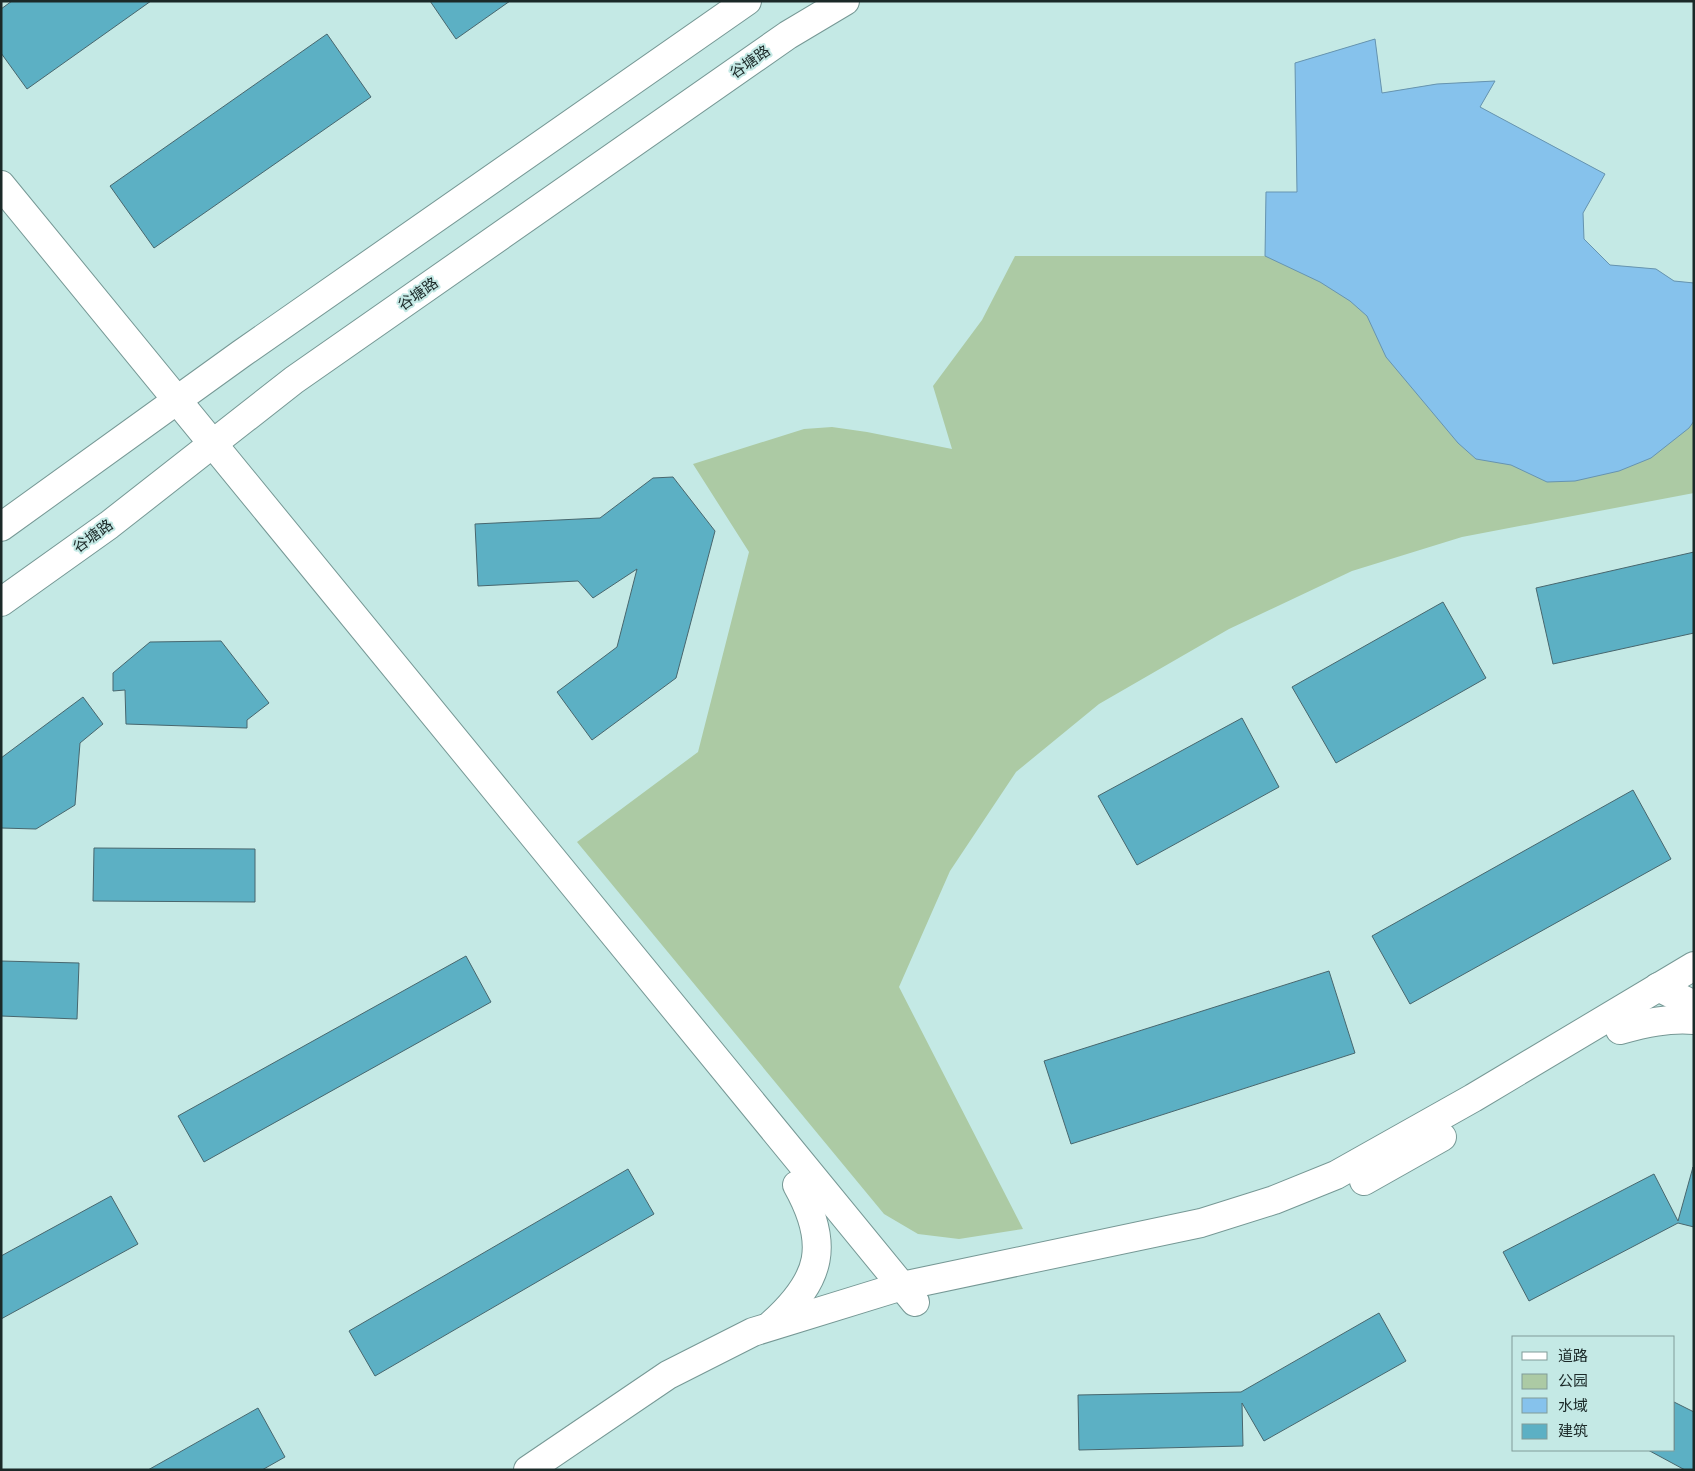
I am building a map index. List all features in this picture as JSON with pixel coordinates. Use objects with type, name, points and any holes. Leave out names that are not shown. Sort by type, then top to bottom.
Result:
[{"type":"street","points":[[1,527],[170,406],[747,1]]},
{"type":"street","name":"谷塘路","points":[[1,602],[109,525],[205,449],[318,364],[788,36],[845,1]]},
{"type":"street","points":[[1,185],[170,406],[797,1185],[900,1296]]},
{"type":"street","points":[[1,213],[170,406]]},
{"type":"street","points":[[205,449],[866,1243],[900,1296]]},
{"type":"street","points":[[528,1470],[668,1375],[753,1332],[900,1296],[1206,1240],[1281,1217],[1344,1191],[1403,1160],[1620,1030],[1684,986]]},
{"type":"street","points":[[558,1470],[677,1390],[760,1348],[837,1322],[958,1274],[1201,1223],[1283,1197],[1336,1175],[1684,986]]},
{"type":"street","points":[[1620,1030],[1670,1020],[1694,1020]]},
{"type":"street","points":[[769,1327],[788,1310],[801,1292],[813,1272],[819,1248],[816,1230],[808,1206],[797,1185]]},
{"type":"street","points":[[866,1243],[908,1270],[958,1274]]},
{"type":"green space","points":[[1375,39],[1382,93],[1437,84],[1495,81],[1480,107],[1605,174],[1583,213],[1584,239],[1610,265],[1656,269],[1674,281],[1694,283],[1694,493],[1462,537],[1352,571],[1229,629],[1099,704],[1016,772],[950,871],[899,987],[1023,1229],[959,1239],[918,1234],[884,1214],[577,842],[698,752],[749,552],[693,464],[804,429],[832,427],[952,449],[933,386],[982,320],[1015,256],[1265,256],[1266,192],[1297,192],[1295,63]]},
{"type":"water","points":[[1375,39],[1382,93],[1437,84],[1495,81],[1480,107],[1605,174],[1583,213],[1584,239],[1610,265],[1656,269],[1674,281],[1694,283],[1694,421],[1689,428],[1651,458],[1619,471],[1575,481],[1547,482],[1511,465],[1476,459],[1458,443],[1386,357],[1367,316],[1350,301],[1320,282],[1265,256],[1266,192],[1297,192],[1295,63]]},
{"type":"building","points":[[12,1],[151,1],[27,89],[1,53],[1,9]]},
{"type":"building","points":[[430,1],[510,1],[456,39]]},
{"type":"building","points":[[327,34],[371,97],[154,248],[110,186]]},
{"type":"building","points":[[673,477],[715,531],[676,678],[592,740],[557,692],[617,647],[637,569],[593,598],[578,581],[478,586],[475,524],[600,518],[653,478]]},
{"type":"building","points":[[1694,552],[1694,633],[1553,664],[1536,588]]},
{"type":"building","points":[[1443,602],[1486,678],[1336,763],[1292,687]]},
{"type":"building","points":[[221,641],[269,703],[247,720],[247,728],[126,724],[125,690],[113,691],[113,673],[150,642]]},
{"type":"building","points":[[83,697],[103,724],[80,743],[75,805],[36,829],[1,828],[1,758]]},
{"type":"building","points":[[1242,718],[1279,787],[1137,865],[1098,796]]},
{"type":"building","points":[[1633,790],[1671,859],[1410,1004],[1372,936]]},
{"type":"building","points":[[94,848],[255,849],[255,902],[93,901]]},
{"type":"building","points":[[466,956],[491,1002],[204,1162],[178,1116]]},
{"type":"building","points":[[1,961],[79,963],[77,1019],[1,1016]]},
{"type":"building","points":[[1329,971],[1355,1053],[1071,1144],[1044,1061]]},
{"type":"building","points":[[1693,1167],[1694,1227],[1678,1223],[1529,1301],[1503,1252],[1654,1174],[1678,1221]]},
{"type":"building","points":[[628,1169],[654,1214],[375,1376],[349,1331]]},
{"type":"building","points":[[111,1196],[138,1244],[1,1319],[1,1256]]},
{"type":"building","points":[[1379,1313],[1406,1361],[1264,1441],[1242,1403],[1243,1446],[1079,1450],[1078,1395],[1241,1392]]},
{"type":"building","points":[[1675,1402],[1694,1412],[1694,1470],[1685,1470],[1650,1451],[1675,1451]]},
{"type":"building","points":[[258,1408],[285,1457],[262,1470],[148,1470]]}]
